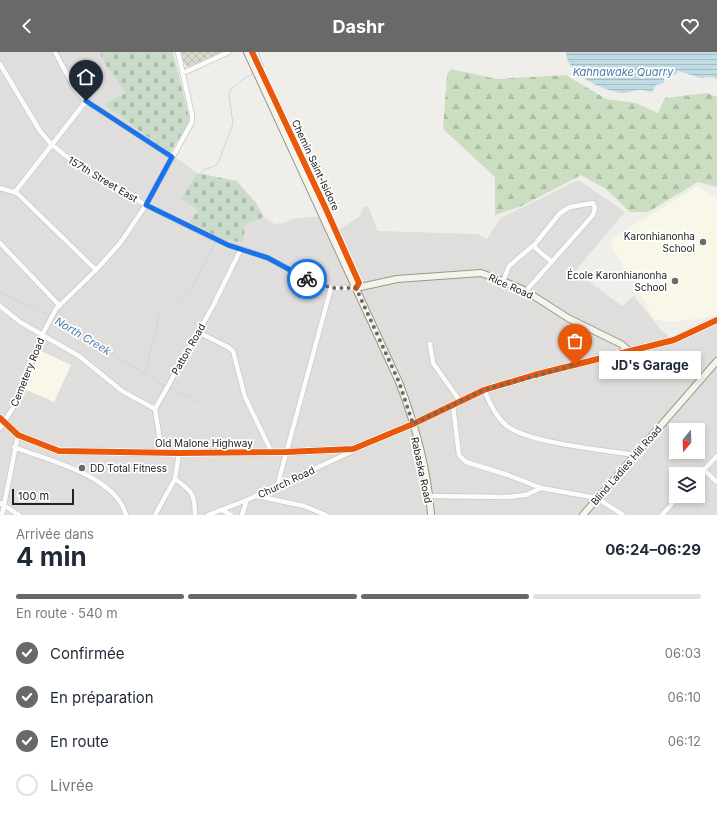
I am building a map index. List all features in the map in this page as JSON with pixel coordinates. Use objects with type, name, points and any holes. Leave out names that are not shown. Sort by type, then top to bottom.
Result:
[{"type":"street","points":[[55,52],[75,89],[86,101],[172,157]]},
{"type":"street","name":"Cemetery Road","points":[[0,428],[2,420],[13,408],[42,335],[59,305],[96,270],[121,242],[146,205],[192,122],[192,115],[178,52]]},
{"type":"street","points":[[183,73],[229,52]]},
{"type":"street","name":"Rabaska Road","points":[[247,52],[399,382],[413,424],[430,496],[431,515]]},
{"type":"street","name":"157th Street East","points":[[0,64],[29,115],[51,144],[81,168],[146,205],[217,240],[268,258],[306,279],[331,288],[356,288]]},
{"type":"street","points":[[15,192],[86,101]]},
{"type":"street","points":[[0,188],[15,192],[96,270]]},
{"type":"street","points":[[503,281],[509,266],[533,246],[560,213],[570,207],[589,202],[593,203],[595,208],[593,215],[526,291]]},
{"type":"street","points":[[0,243],[59,305]]},
{"type":"street","points":[[533,246],[552,262]]},
{"type":"street","name":"Patton Road","points":[[154,409],[228,278],[241,249]]},
{"type":"street","name":"Rice Road","points":[[356,288],[397,279],[474,273],[503,281],[526,291],[568,318],[621,344],[629,351]]},
{"type":"street","points":[[277,486],[331,288]]},
{"type":"street","points":[[0,306],[20,322],[79,356],[122,391],[154,409],[162,453]]},
{"type":"street","points":[[413,424],[484,390],[674,340],[717,320]]},
{"type":"street","points":[[198,332],[233,351],[245,397],[272,452]]},
{"type":"street","points":[[430,344],[433,363],[460,401]]},
{"type":"street","name":"Blind Ladies Hill Road","points":[[583,515],[717,361]]},
{"type":"street","points":[[484,390],[495,413],[509,427],[523,433],[554,442],[635,455]]},
{"type":"street","points":[[453,405],[458,448],[461,459],[541,488],[597,498],[623,515]]},
{"type":"street","name":"Old Malone Highway","points":[[2,420],[18,435],[59,451],[162,453],[336,451],[364,446],[413,424]]},
{"type":"street","points":[[2,515],[2,504],[18,435]]},
{"type":"street","name":"Church Road","points":[[208,515],[257,496],[364,446]]},
{"type":"street","points":[[14,447],[93,478],[118,498],[126,513]]},
{"type":"street","points":[[154,515],[175,480],[179,453]]},
{"type":"street","points":[[705,469],[717,456]]},
{"type":"street","points":[[705,471],[717,482]]},
{"type":"street","points":[[175,480],[190,490],[194,496],[195,515]]},
{"type":"street","points":[[430,496],[506,497],[526,495],[541,488]]},
{"type":"street","points":[[257,496],[304,506],[326,515]]},
{"type":"street","points":[[242,515],[247,500]]},
{"type":"street","points":[[662,515],[673,503]]},
{"type":"street","points":[[2,504],[19,515]]},
{"type":"street","points":[[222,510],[231,515]]},
{"type":"shaded area","points":[[0,52],[99,52],[105,64],[125,94],[104,105],[197,173],[182,199],[200,209],[190,222],[220,238],[242,243],[245,224],[264,217],[275,224],[286,223],[290,219],[320,216],[330,235],[359,217],[364,207],[368,206],[378,231],[478,234],[487,239],[501,218],[579,180],[625,212],[575,271],[622,306],[634,296],[660,329],[675,341],[717,320],[717,515],[0,515]]},
{"type":"shaded area","points":[[181,52],[223,52],[188,67],[184,64]]},
{"type":"shaded area","name":"École Karonhianonha School","points":[[698,186],[716,198],[717,197],[717,314],[709,317],[673,322],[655,320],[613,249],[611,242],[616,236]]},
{"type":"shaded area","points":[[41,351],[71,365],[54,402],[24,389]]},
{"type":"shaded area","points":[[56,457],[84,460],[79,472],[54,462]]},
{"type":"green space","points":[[99,52],[173,52],[190,121],[170,153],[104,105],[125,93],[105,64]]},
{"type":"green space","points":[[451,69],[497,79],[566,75],[606,99],[636,103],[658,113],[665,98],[707,93],[717,97],[717,187],[698,182],[648,212],[630,212],[606,189],[581,175],[522,206],[495,215],[495,177],[443,129],[447,75]]},
{"type":"green space","points":[[197,173],[237,181],[256,203],[264,217],[245,224],[243,243],[220,238],[189,222],[199,209],[181,199]]},
{"type":"water","name":"Kahnawake Quarry","points":[[566,52],[717,52],[717,79],[712,77],[701,78],[678,71],[676,74],[664,77],[664,83],[656,85],[652,92],[640,90],[621,93],[595,85],[586,80],[572,67]]},
{"type":"waterway","points":[[258,52],[264,67],[259,71]]},
{"type":"waterway","points":[[218,237],[220,231],[196,209],[191,195],[193,182],[204,170],[217,165],[233,124],[229,95],[231,89],[254,73]]},
{"type":"waterway","points":[[143,373],[148,364],[149,354],[157,330],[158,317],[193,286],[216,242]]},
{"type":"waterway","name":"North Creek","points":[[0,292],[51,316]]},
{"type":"waterway","name":"North Creek","points":[[54,318],[164,385]]},
{"type":"waterway","name":"North Creek","points":[[170,388],[204,404]]},
{"type":"cycle path","name":"Chemin Saint-Isidore","points":[[252,52],[359,283],[356,288]]},
{"type":"cycle path","points":[[0,418],[18,435],[59,451],[179,453],[286,452],[353,449],[413,424],[484,390],[534,375],[674,340],[717,320]]},
{"type":"way so far","points":[[307,279],[331,288],[356,288],[399,382],[413,424],[484,390],[534,375],[575,365]]},
{"type":"place","name":"Karonhianonha School","points":[[703,242]]},
{"type":"place","name":"École Karonhianonha School","points":[[675,281]]},
{"type":"place","name":"JD's Garage","points":[[575,365]]},
{"type":"place","name":"DD Total Fitness","points":[[82,468]]},
{"type":"route","points":[[86,101],[172,157],[146,205],[228,245],[268,258],[307,279]]}]
